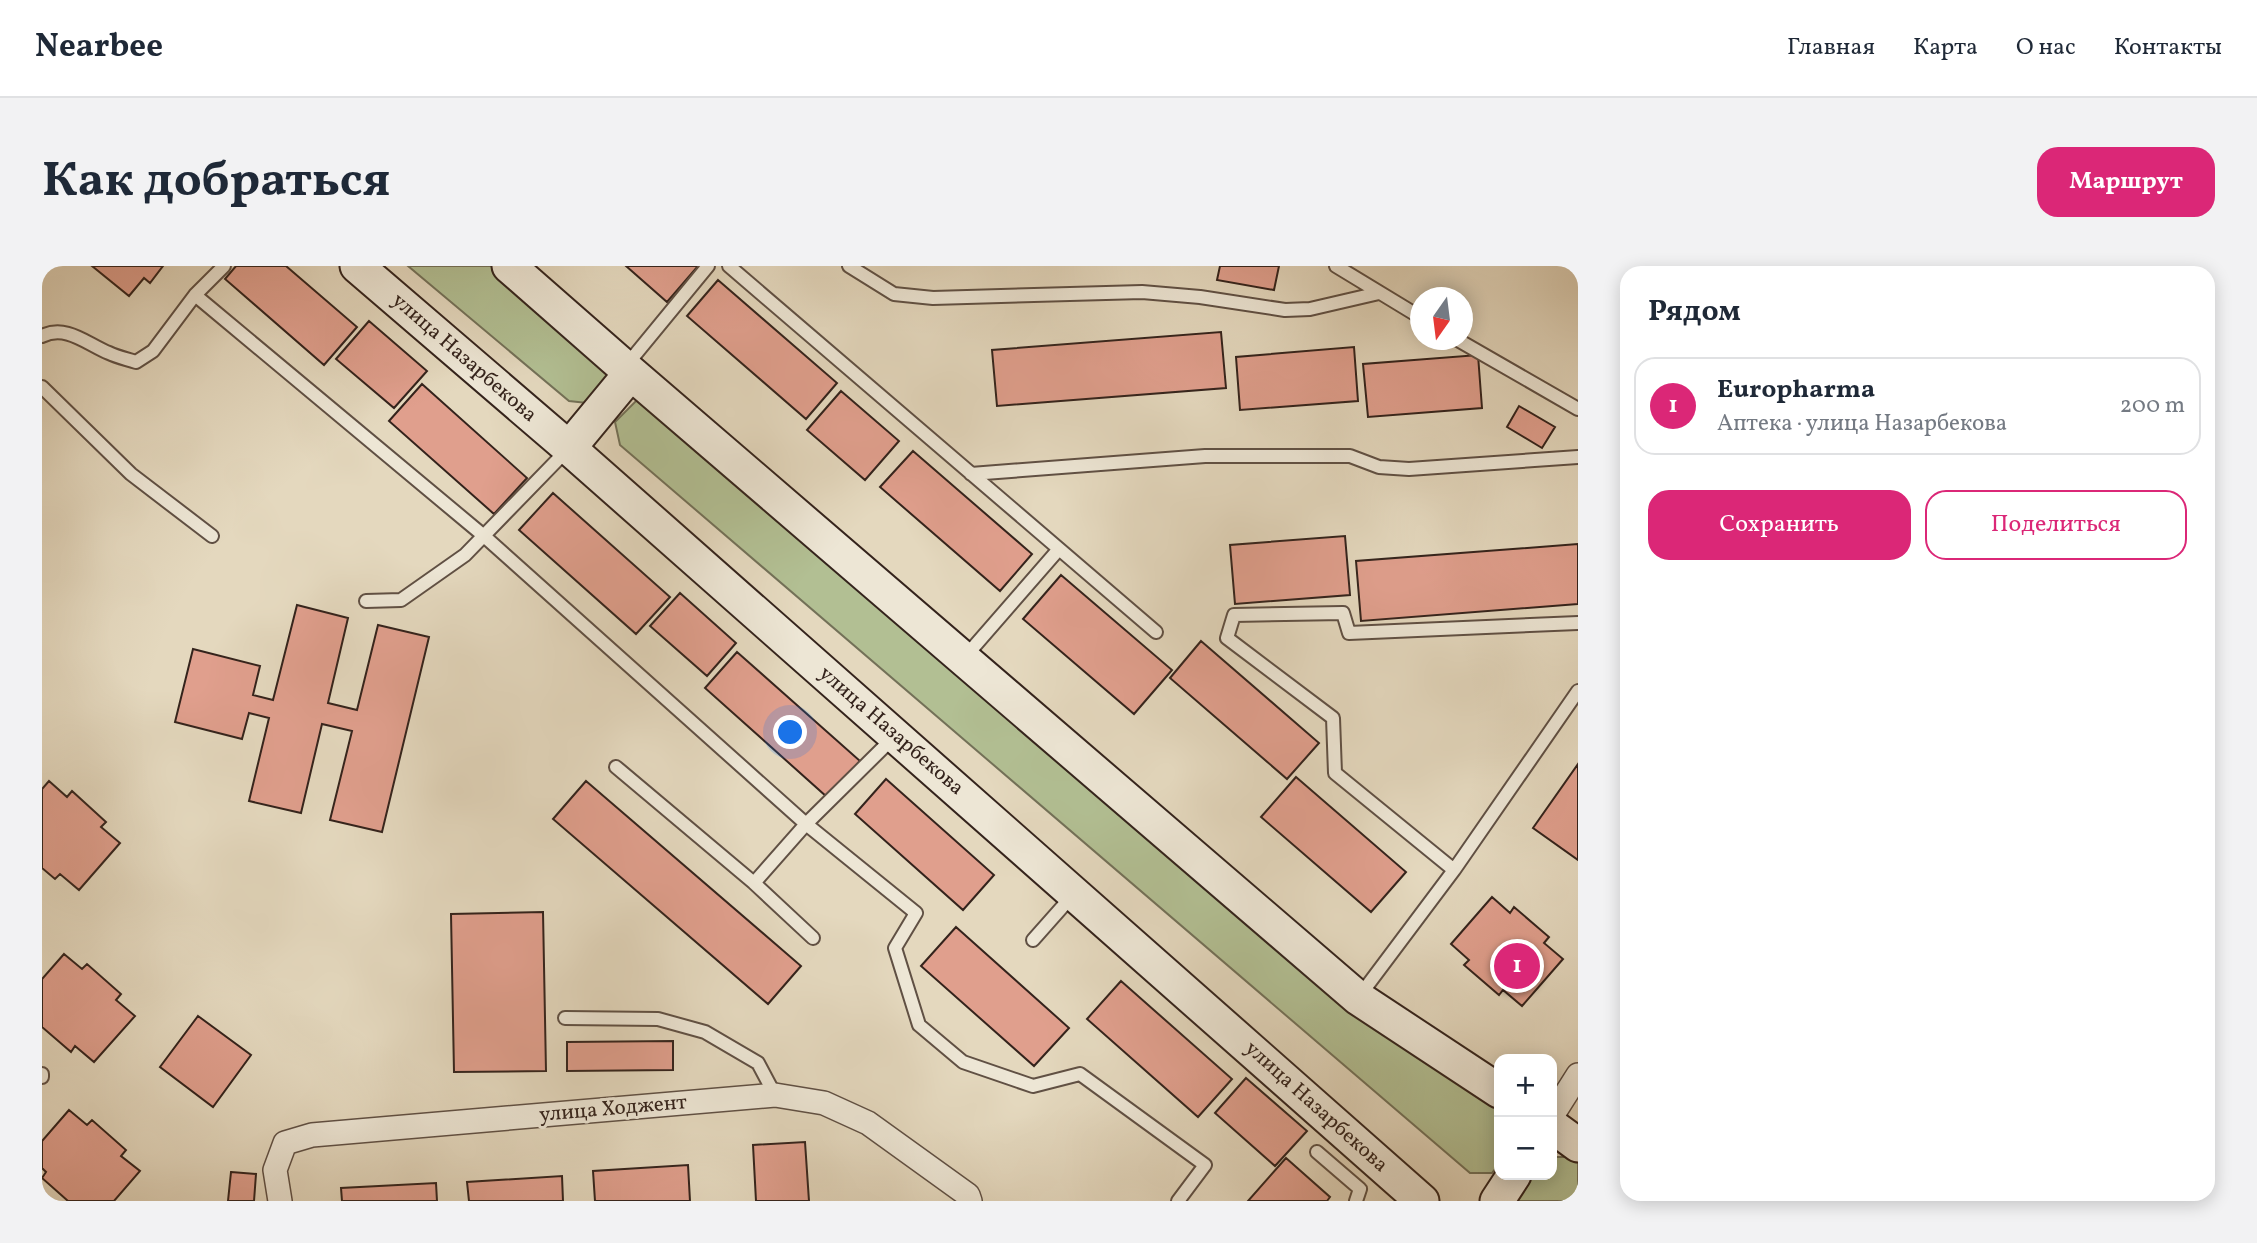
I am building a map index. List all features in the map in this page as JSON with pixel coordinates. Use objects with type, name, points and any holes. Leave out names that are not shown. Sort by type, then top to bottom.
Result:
[{"type":"street","name":"улица Назарбекова","points":[[356,266],[569,448],[1075,893],[1370,1184],[1422,1201]]},
{"type":"street","points":[[509,266],[1358,998],[1494,1088]]},
{"type":"street","points":[[569,448],[628,370]]},
{"type":"street","points":[[1557,1108],[1578,1076]]},
{"type":"street","name":"улица Ходжент","points":[[280,1201],[275,1170],[285,1143],[312,1135],[775,1095],[824,1103],[868,1123],[968,1195],[970,1201]]},
{"type":"street","points":[[1557,1130],[1578,1145]]},
{"type":"street","points":[[1497,1201],[1511,1180]]},
{"type":"lane","points":[[42,336],[51,332],[78,336],[108,353],[136,362],[153,351],[195,295],[224,266]]},
{"type":"lane","points":[[628,370],[708,266]]},
{"type":"lane","points":[[729,266],[1156,632]]},
{"type":"lane","points":[[849,266],[894,294],[933,298],[1142,292],[1200,297],[1285,310],[1310,309],[1379,293]]},
{"type":"lane","points":[[1336,266],[1410,311]]},
{"type":"lane","points":[[195,295],[484,536],[806,824],[916,913],[895,948],[919,1025],[962,1062],[1033,1086],[1080,1074],[1205,1165],[1178,1201]]},
{"type":"lane","points":[[1473,349],[1578,409]]},
{"type":"lane","points":[[42,387],[131,474],[212,536]]},
{"type":"lane","points":[[366,601],[401,600],[465,555],[569,448]]},
{"type":"lane","points":[[971,474],[1205,456],[1350,456],[1379,467],[1409,470],[1578,457]]},
{"type":"lane","points":[[963,659],[1059,549]]},
{"type":"lane","points":[[1454,870],[1335,773],[1333,718],[1227,638],[1234,615],[1343,613],[1349,633],[1578,623]]},
{"type":"lane","points":[[1358,998],[1454,870],[1578,691]]},
{"type":"lane","points":[[754,883],[806,824],[896,736]]},
{"type":"lane","points":[[616,767],[754,883],[813,938]]},
{"type":"lane","points":[[1033,940],[1075,893]]},
{"type":"lane","points":[[565,1018],[658,1019],[705,1032],[758,1063],[775,1095]]},
{"type":"lane","points":[[1317,1152],[1370,1184]]},
{"type":"green space","points":[[408,266],[528,266],[620,364],[587,403],[569,401]]},
{"type":"green space","points":[[645,392],[1494,1101],[1492,1173],[1470,1173],[620,445],[615,422]]},
{"type":"green space","points":[[1557,1157],[1571,1157],[1578,1163],[1578,1201],[1518,1201],[1520,1188],[1526,1180],[1557,1180]]},
{"type":"building","points":[[92,266],[163,266],[150,283],[144,278],[129,296]]},
{"type":"building","points":[[236,266],[286,266],[357,327],[324,365],[225,279]]},
{"type":"building","points":[[626,266],[698,266],[667,302]]},
{"type":"building","points":[[1220,266],[1279,266],[1274,290],[1217,280]]},
{"type":"building","points":[[718,280],[837,383],[806,419],[687,316]]},
{"type":"building","points":[[369,321],[427,371],[394,408],[336,359]]},
{"type":"building","points":[[1221,332],[1226,388],[997,406],[992,350]]},
{"type":"building","points":[[1354,347],[1358,401],[1240,410],[1236,357]]},
{"type":"building","points":[[1478,355],[1482,408],[1368,417],[1363,364]]},
{"type":"building","points":[[422,384],[527,478],[494,514],[389,421]]},
{"type":"building","points":[[841,391],[899,441],[865,480],[807,430]]},
{"type":"building","points":[[1519,406],[1555,427],[1542,448],[1507,427]]},
{"type":"building","points":[[913,451],[1032,554],[1000,591],[880,487]]},
{"type":"building","points":[[553,493],[670,597],[636,634],[519,530]]},
{"type":"building","points":[[1345,536],[1350,595],[1235,604],[1230,545]]},
{"type":"building","points":[[1578,544],[1578,604],[1361,621],[1356,561]]},
{"type":"building","points":[[1061,575],[1172,670],[1134,714],[1023,619]]},
{"type":"building","points":[[680,593],[736,643],[707,676],[650,626]]},
{"type":"building","points":[[297,605],[348,618],[328,703],[357,710],[378,625],[429,637],[382,832],[330,820],[352,731],[322,724],[301,813],[249,801],[269,718],[249,713],[242,739],[175,722],[193,649],[260,666],[253,695],[273,700]]},
{"type":"building","points":[[1201,641],[1319,743],[1287,779],[1170,678]]},
{"type":"building","points":[[737,652],[860,761],[827,797],[705,688]]},
{"type":"building","points":[[1578,764],[1578,860],[1533,828]]},
{"type":"building","points":[[1296,777],[1406,872],[1371,912],[1261,817]]},
{"type":"building","points":[[886,779],[994,875],[963,910],[855,814]]},
{"type":"building","points":[[49,781],[67,797],[72,791],[106,822],[101,827],[120,843],[79,890],[60,874],[55,879],[42,868],[42,789]]},
{"type":"building","points":[[586,781],[801,966],[768,1004],[553,819]]},
{"type":"building","points":[[1492,897],[1510,913],[1514,907],[1549,937],[1544,943],[1563,959],[1522,1006],[1503,990],[1499,995],[1464,965],[1469,960],[1451,944]]},
{"type":"building","points":[[543,912],[546,1071],[454,1072],[451,914]]},
{"type":"building","points":[[956,927],[1069,1028],[1034,1066],[921,966]]},
{"type":"building","points":[[64,954],[82,969],[87,964],[121,994],[116,1000],[135,1016],[94,1062],[75,1046],[71,1052],[42,1027],[42,979]]},
{"type":"building","points":[[1121,981],[1232,1079],[1198,1117],[1087,1019]]},
{"type":"building","points":[[198,1016],[251,1055],[213,1107],[160,1067]]},
{"type":"building","points":[[673,1041],[673,1070],[567,1071],[567,1042]]},
{"type":"building","points":[[1246,1078],[1307,1131],[1275,1166],[1215,1113]]},
{"type":"building","points":[[69,1110],[87,1125],[92,1120],[126,1150],[121,1156],[140,1171],[114,1201],[68,1201],[42,1178],[46,1172],[42,1168],[42,1141]]},
{"type":"building","points":[[805,1142],[809,1201],[756,1201],[753,1145]]},
{"type":"building","points":[[1286,1158],[1330,1197],[1327,1201],[1248,1201]]},
{"type":"building","points":[[688,1165],[690,1201],[595,1201],[593,1171]]},
{"type":"building","points":[[231,1172],[256,1174],[254,1201],[228,1201]]},
{"type":"building","points":[[562,1176],[563,1201],[469,1201],[467,1182]]},
{"type":"building","points":[[436,1183],[437,1201],[342,1201],[341,1188]]},
{"type":"place","name":"Europharma","points":[[1517,966]]}]
